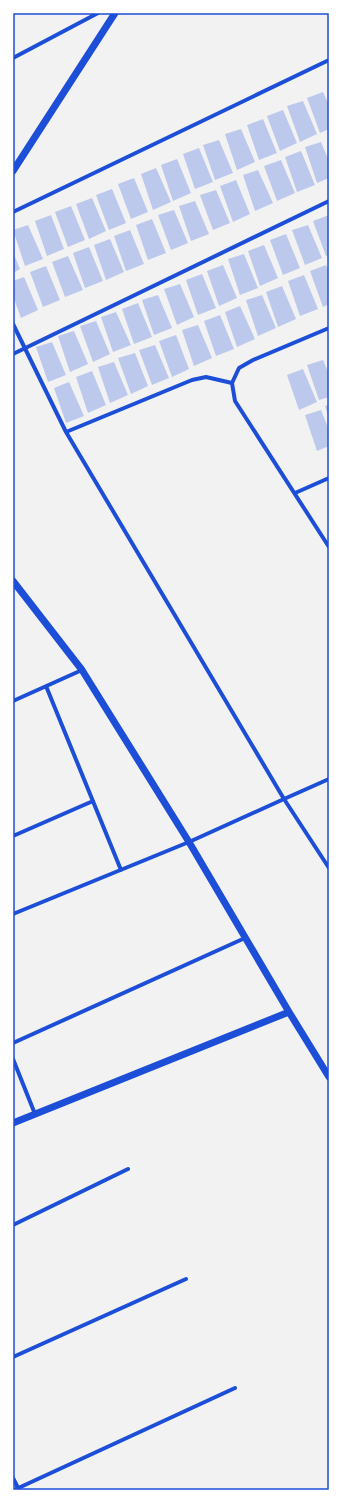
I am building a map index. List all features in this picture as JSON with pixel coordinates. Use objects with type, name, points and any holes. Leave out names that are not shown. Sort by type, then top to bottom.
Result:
[{"type":"street","points":[[13,58],[98,13]]},
{"type":"street","points":[[13,171],[115,13]]},
{"type":"street","points":[[13,212],[329,60]]},
{"type":"street","points":[[13,354],[329,201]]},
{"type":"street","points":[[13,324],[66,432],[284,799],[329,868]]},
{"type":"street","points":[[329,328],[253,360],[239,368],[232,383],[235,401],[329,547]]},
{"type":"street","points":[[66,432],[192,380],[206,377],[232,383]]},
{"type":"street","points":[[295,492],[329,478]]},
{"type":"street","points":[[13,581],[82,670],[189,842],[288,1012],[329,1077]]},
{"type":"street","points":[[13,701],[82,670]]},
{"type":"street","points":[[46,686],[121,870]]},
{"type":"street","points":[[13,914],[189,842],[329,779]]},
{"type":"street","points":[[13,836],[93,801]]},
{"type":"street","points":[[13,1043],[245,938]]},
{"type":"street","points":[[13,1123],[288,1012]]},
{"type":"street","points":[[13,1059],[35,1114]]},
{"type":"street","points":[[13,1225],[128,1169]]},
{"type":"street","points":[[13,1357],[186,1279]]},
{"type":"street","points":[[13,1478],[17,1489],[235,1388]]},
{"type":"building","points":[[323,92],[329,105],[329,129],[320,133],[307,98]]},
{"type":"building","points":[[303,101],[317,134],[300,142],[287,106]]},
{"type":"building","points":[[283,110],[297,143],[280,151],[267,116]]},
{"type":"building","points":[[263,119],[277,153],[259,160],[247,125]]},
{"type":"building","points":[[241,129],[255,162],[237,170],[225,134]]},
{"type":"building","points":[[219,140],[233,173],[215,180],[203,145]]},
{"type":"building","points":[[321,142],[329,161],[329,178],[317,183],[305,147]]},
{"type":"building","points":[[199,148],[213,182],[195,189],[183,154]]},
{"type":"building","points":[[301,151],[315,185],[297,192],[285,157]]},
{"type":"building","points":[[177,159],[191,193],[173,201],[161,165]]},
{"type":"building","points":[[281,160],[295,193],[277,201],[264,166]]},
{"type":"building","points":[[156,168],[171,202],[153,210],[141,174]]},
{"type":"building","points":[[258,170],[273,203],[255,211],[243,175]]},
{"type":"building","points":[[134,178],[148,212],[131,219],[118,184]]},
{"type":"building","points":[[236,180],[250,214],[233,222],[220,186]]},
{"type":"building","points":[[112,189],[126,223],[109,230],[96,195]]},
{"type":"building","points":[[216,190],[230,223],[213,230],[200,195]]},
{"type":"building","points":[[92,198],[106,231],[89,239],[76,204]]},
{"type":"building","points":[[195,201],[209,234],[191,241],[179,206]]},
{"type":"building","points":[[71,206],[85,240],[68,247],[55,212]]},
{"type":"building","points":[[174,210],[188,243],[171,250],[158,215]]},
{"type":"building","points":[[51,215],[64,249],[47,256],[35,221]]},
{"type":"building","points":[[329,215],[329,255],[326,256],[313,221]]},
{"type":"building","points":[[152,219],[166,253],[148,260],[136,225]]},
{"type":"building","points":[[28,225],[43,259],[25,266],[13,230]]},
{"type":"building","points":[[308,225],[322,258],[305,265],[292,230]]},
{"type":"building","points":[[130,230],[144,264],[126,271],[114,236]]},
{"type":"building","points":[[286,234],[300,268],[283,275],[270,240]]},
{"type":"building","points":[[110,239],[124,272],[106,280],[94,245]]},
{"type":"building","points":[[264,245],[278,278],[260,286],[248,251]]},
{"type":"building","points":[[89,247],[103,281],[85,288],[73,253]]},
{"type":"building","points":[[13,252],[20,269],[13,273]]},
{"type":"building","points":[[244,254],[258,288],[240,295],[228,259]]},
{"type":"building","points":[[68,256],[83,290],[65,297],[52,262]]},
{"type":"building","points":[[223,265],[237,298],[219,306],[207,271]]},
{"type":"building","points":[[326,265],[329,272],[329,304],[323,307],[310,271]]},
{"type":"building","points":[[46,266],[60,300],[43,307],[30,272]]},
{"type":"building","points":[[202,274],[216,308],[198,315],[186,280]]},
{"type":"building","points":[[304,275],[318,309],[300,316],[288,281]]},
{"type":"building","points":[[24,277],[38,310],[21,318],[13,296],[13,281]]},
{"type":"building","points":[[180,284],[194,317],[177,325],[164,289]]},
{"type":"building","points":[[282,286],[296,319],[278,327],[266,292]]},
{"type":"building","points":[[158,295],[172,328],[154,335],[142,300]]},
{"type":"building","points":[[262,295],[276,328],[258,336],[246,300]]},
{"type":"building","points":[[138,303],[152,337],[134,344],[122,309]]},
{"type":"building","points":[[240,306],[255,339],[237,347],[225,312]]},
{"type":"building","points":[[116,312],[131,345],[113,352],[101,317]]},
{"type":"building","points":[[220,315],[234,349],[216,356],[204,321]]},
{"type":"building","points":[[96,321],[110,354],[93,362],[80,326]]},
{"type":"building","points":[[198,325],[212,358],[194,366],[182,330]]},
{"type":"building","points":[[74,331],[88,364],[70,372],[58,336]]},
{"type":"building","points":[[176,335],[189,369],[172,377],[159,341]]},
{"type":"building","points":[[52,342],[66,375],[48,382],[36,347]]},
{"type":"building","points":[[155,345],[169,378],[152,385],[139,350]]},
{"type":"building","points":[[135,353],[148,386],[131,394],[118,358]]},
{"type":"building","points":[[323,360],[329,374],[329,397],[319,400],[307,365]]},
{"type":"building","points":[[114,362],[128,395],[110,403],[98,367]]},
{"type":"building","points":[[303,369],[317,402],[299,410],[287,375]]},
{"type":"building","points":[[92,371],[106,405],[88,413],[76,377]]},
{"type":"building","points":[[69,382],[84,416],[66,423],[54,388]]},
{"type":"building","points":[[329,405],[329,418],[325,406]]},
{"type":"building","points":[[321,410],[329,430],[329,446],[317,451],[305,415]]}]
